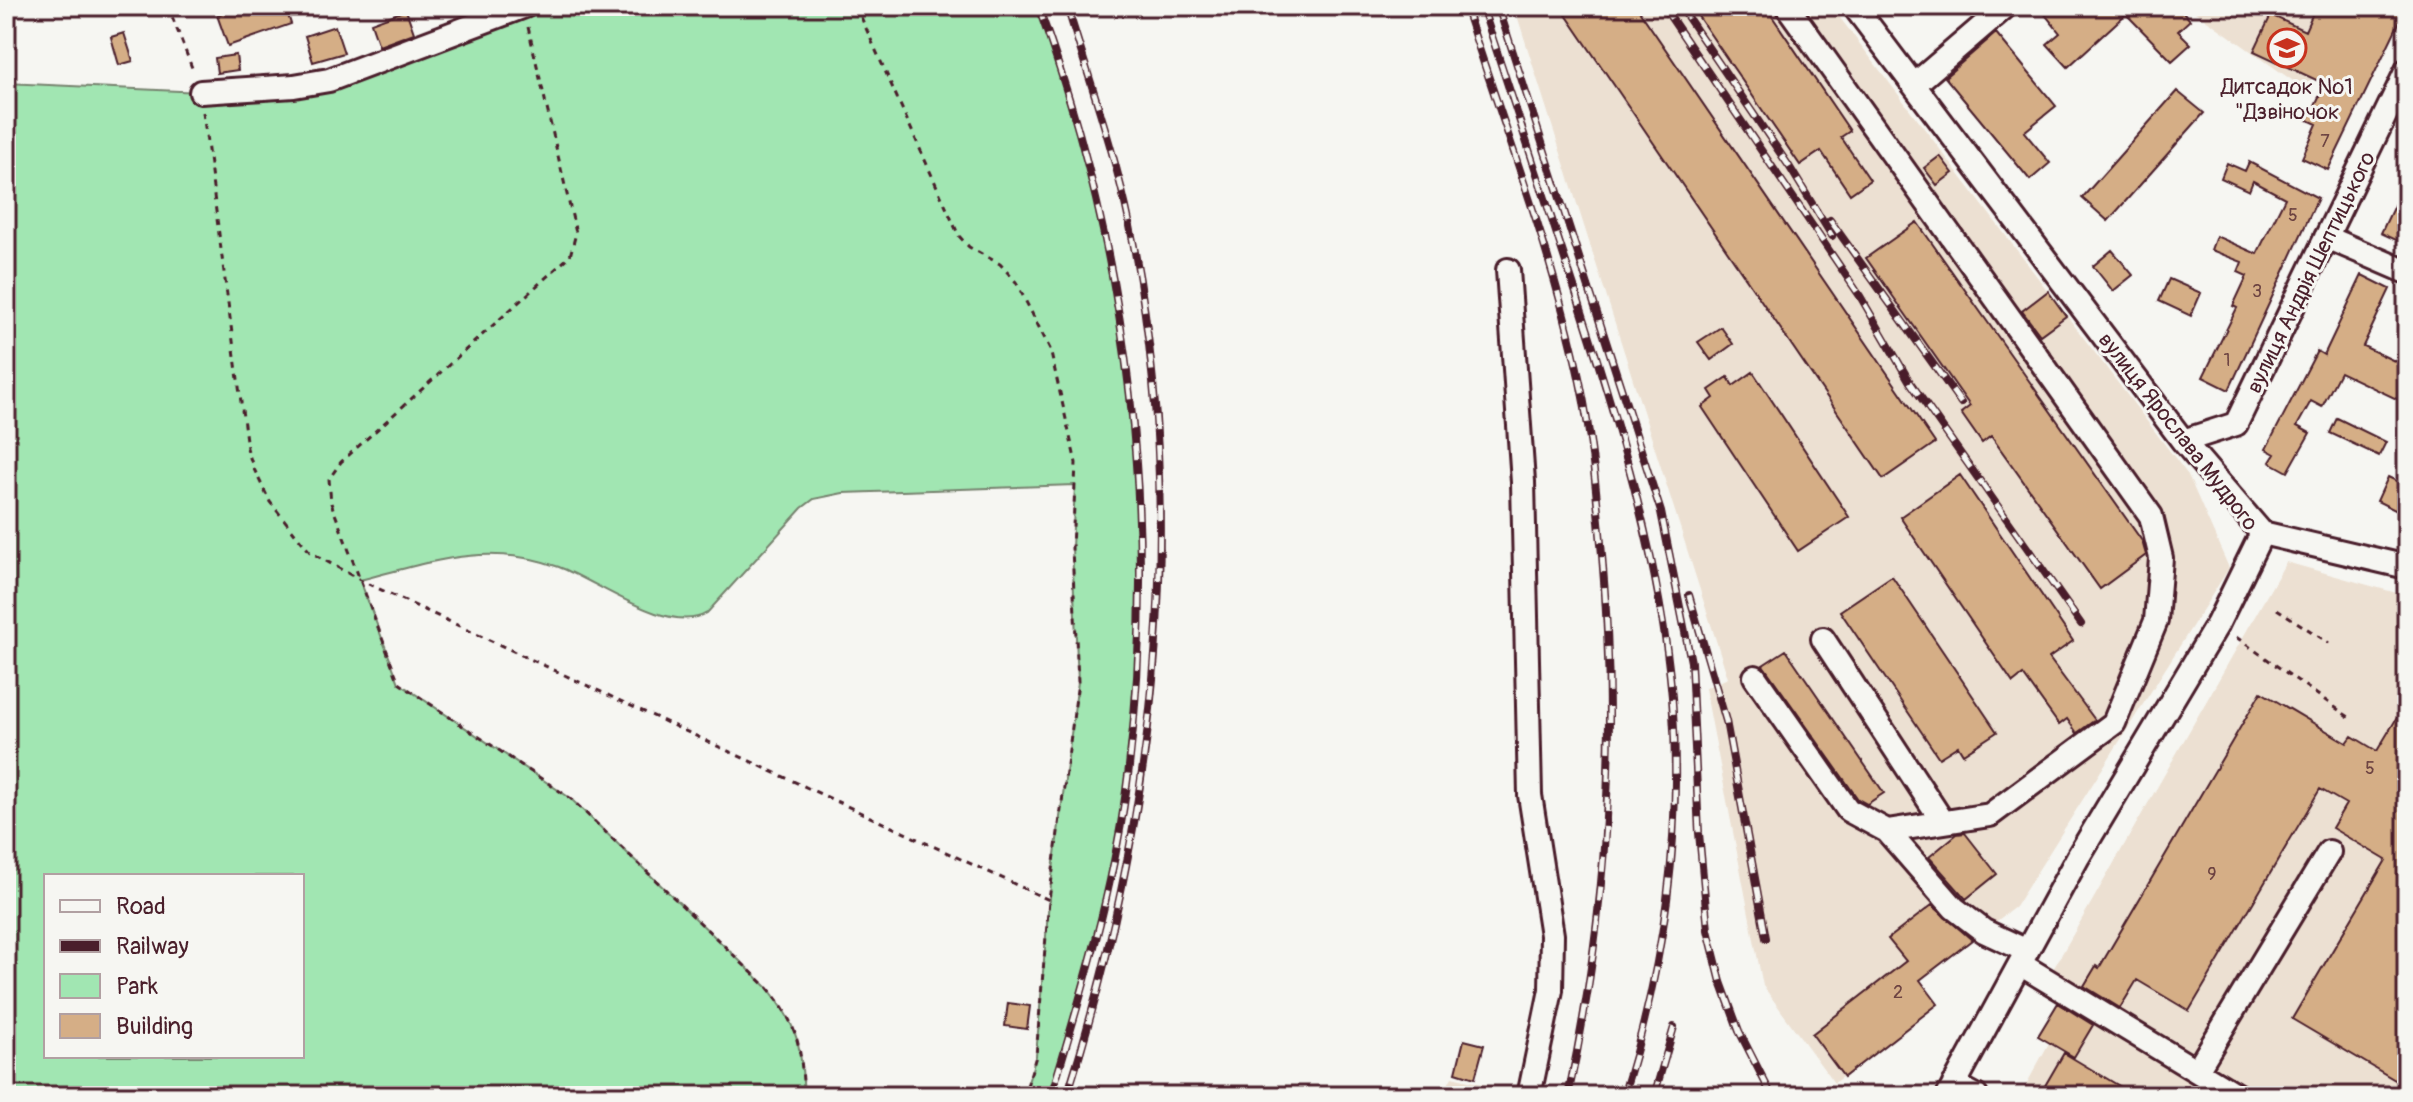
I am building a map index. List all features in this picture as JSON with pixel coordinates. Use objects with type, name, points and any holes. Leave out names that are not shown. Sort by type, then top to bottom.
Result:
[{"type":"street","points":[[1787,6],[2151,516],[2161,558],[2156,621],[2114,723],[1990,815],[1887,831]]},
{"type":"street","name":"вулиця Ярослава Мудрого","points":[[1854,6],[2183,441],[2262,533],[2217,625],[2078,857],[1951,1090]]},
{"type":"street","points":[[1914,85],[2006,6]]},
{"type":"street","points":[[201,92],[294,86],[329,80],[524,7]]},
{"type":"street","name":"вулиця Андрія Шептицького","points":[[2183,441],[2236,424],[2407,70]]},
{"type":"street","points":[[2326,237],[2407,272]]},
{"type":"street","points":[[1508,270],[1523,482],[1530,795],[1552,935],[1551,990],[1529,1096]]},
{"type":"street","points":[[2262,533],[2407,567]]},
{"type":"street","points":[[1823,639],[1943,822]]},
{"type":"street","points":[[1755,677],[1848,810],[1887,831],[1954,908],[2023,957],[2238,1096]]},
{"type":"street","points":[[2197,1070],[2329,852]]},
{"type":"street","points":[[1951,1090],[1976,1096]]},
{"type":"path","points":[[168,6],[201,92],[247,448],[274,509],[310,552],[360,580],[1049,900]]},
{"type":"path","points":[[856,6],[952,223],[969,247],[1000,264],[1016,282],[1050,349],[1076,463],[1072,548],[1078,682],[1049,900],[1036,1056],[1024,1096]]},
{"type":"path","points":[[524,7],[576,233],[575,246],[570,256],[333,470],[328,485],[331,503],[399,683],[570,798],[768,988],[794,1025],[801,1052],[804,1096]]},
{"type":"path","points":[[2277,609],[2329,643]]},
{"type":"path","points":[[2236,637],[2353,720]]},
{"type":"path","points":[[6,1085],[19,1096]]},
{"type":"shaded area","points":[[1514,6],[1831,6],[2188,475],[2229,568],[2015,907],[1920,980],[1938,1004],[1834,1083],[1763,986],[1705,688],[1728,678]]},
{"type":"shaded area","name":"Дитсадок №1 \"Дзвіночок","points":[[2187,6],[2347,6],[2306,90]]},
{"type":"shaded area","points":[[2286,562],[2407,596],[2407,1096],[2020,1096],[2049,1043],[2038,1036],[2060,999],[2043,987]]},
{"type":"shaded area","points":[[1452,1077],[1527,1095],[1442,1096]]},
{"type":"green space","points":[[525,6],[1038,6],[1069,101],[1095,197],[1115,295],[1129,393],[1138,492],[1140,592],[1136,691],[1120,830],[1094,945],[1051,1096],[1024,1096],[1036,1056],[1049,900],[1078,682],[1072,548],[1075,485],[843,493],[814,499],[802,508],[707,613],[691,618],[653,612],[559,567],[507,556],[459,557],[360,580],[399,683],[570,798],[768,988],[786,1014],[796,1038],[804,1096],[19,1096],[6,1086],[6,83],[201,92],[294,86]]},
{"type":"building","points":[[243,6],[285,6],[291,24],[228,46],[217,15]]},
{"type":"building","points":[[1560,6],[1636,6],[1935,443],[1883,479]]},
{"type":"building","points":[[1691,6],[1765,6],[1850,131],[1841,137],[1870,180],[1850,194],[1821,151],[1800,165]]},
{"type":"building","points":[[2050,6],[2178,6],[2190,20],[2178,31],[2191,44],[2172,61],[2126,14],[2068,67],[2047,44],[2060,33],[2043,12]]},
{"type":"building","points":[[2316,6],[2407,6],[2328,170],[2302,158],[2317,124],[2308,120],[2325,84],[2254,51],[2271,15],[2305,31]]},
{"type":"building","points":[[406,10],[414,33],[379,46],[371,23]]},
{"type":"building","points":[[335,26],[344,53],[313,62],[305,36]]},
{"type":"building","points":[[124,33],[133,61],[119,65],[111,37]]},
{"type":"building","points":[[1996,33],[2056,106],[2024,132],[2050,163],[2030,180],[1945,77]]},
{"type":"building","points":[[236,55],[238,70],[217,73],[215,58]]},
{"type":"building","points":[[2177,91],[2204,113],[2108,221],[2082,198]]},
{"type":"building","points":[[1940,156],[1953,173],[1937,185],[1924,168]]},
{"type":"building","points":[[2249,162],[2318,198],[2229,390],[2203,377],[2237,308],[2233,306],[2247,276],[2238,272],[2242,262],[2211,250],[2216,236],[2257,254],[2285,198],[2253,181],[2249,191],[2221,178],[2227,163],[2245,171]]},
{"type":"building","points":[[2407,178],[2407,245],[2381,233]]},
{"type":"building","points":[[1917,222],[2142,541],[2146,555],[2100,589],[1991,436],[1982,443],[1961,413],[1970,406],[1866,258]]},
{"type":"building","points":[[2112,250],[2133,275],[2113,291],[2093,266]]},
{"type":"building","points":[[2362,275],[2390,289],[2363,346],[2407,367],[2407,404],[2340,372],[2322,407],[2311,401],[2297,426],[2310,433],[2288,472],[2270,462],[2275,454],[2266,449],[2317,351],[2324,355]]},
{"type":"building","points":[[2169,279],[2201,293],[2191,316],[2159,301]]},
{"type":"building","points":[[2048,291],[2066,316],[2040,335],[2022,311]]},
{"type":"building","points":[[1721,327],[1733,344],[1711,360],[1698,342]]},
{"type":"building","points":[[1753,372],[1849,517],[1798,551],[1702,407],[1714,398],[1709,390],[1728,377],[1733,386]]},
{"type":"building","points":[[2337,418],[2386,442],[2379,456],[2330,433]]},
{"type":"building","points":[[1960,475],[2073,641],[2049,658],[2095,720],[2077,733],[2067,719],[2059,725],[2023,675],[2013,683],[1900,517]]},
{"type":"building","points":[[2388,477],[2407,486],[2407,516],[2377,501]]},
{"type":"building","points":[[1892,576],[1997,732],[1963,754],[1958,746],[1939,758],[1840,611]]},
{"type":"building","points":[[1786,650],[1884,793],[1867,804],[1858,799],[1763,665]]},
{"type":"building","points":[[2261,692],[2347,743],[2352,736],[2377,751],[2407,701],[2407,1087],[2292,1019],[2386,860],[2332,828],[2346,804],[2320,789],[2189,1011],[2137,980],[2120,1008],[2084,986],[2096,966],[2099,968]]},
{"type":"building","points":[[1965,833],[1997,874],[1966,899],[1929,857],[1957,834]]},
{"type":"building","points":[[1932,905],[1972,940],[1920,980],[1938,1004],[1844,1077],[1812,1034],[1906,961],[1888,939]]},
{"type":"building","points":[[1008,1003],[1030,1006],[1027,1029],[1005,1026]]},
{"type":"building","points":[[2058,1003],[2093,1025],[2074,1057],[2038,1036]]},
{"type":"building","points":[[1464,1040],[1484,1045],[1475,1078],[1456,1072]]},
{"type":"building","points":[[2064,1053],[2136,1096],[2039,1096]]},
{"type":"railway","points":[[1038,6],[1070,101],[1116,295],[1130,393],[1138,493],[1140,592],[1136,692],[1120,830],[1094,945],[1051,1096]]},
{"type":"railway","points":[[1067,6],[1109,143],[1130,226],[1148,336],[1158,445],[1159,555],[1154,665],[1142,774],[1123,882],[1098,990],[1067,1096]]},
{"type":"railway","points":[[1465,6],[1556,287],[1580,382],[1594,468],[1607,623],[1609,759],[1606,827],[1592,961],[1568,1096]]},
{"type":"railway","points":[[1482,6],[1621,438],[1647,541],[1666,645],[1675,748],[1672,849],[1650,998],[1623,1096]]},
{"type":"railway","points":[[1498,6],[1661,512],[1691,662],[1699,833],[1708,930],[1721,982],[1739,1031],[1772,1096]]},
{"type":"railway","points":[[1663,6],[1860,296],[1910,382],[2081,624]]},
{"type":"railway","points":[[1680,6],[1789,166],[1832,236]]},
{"type":"railway","points":[[1830,220],[1961,403]]},
{"type":"railway","points":[[1689,595],[1726,721],[1766,938]]},
{"type":"railway","points":[[1654,1096],[1674,1027]]},
{"type":"place","name":"Дитсадок №1 \"Дзвіночок","points":[[2287,48]]}]
